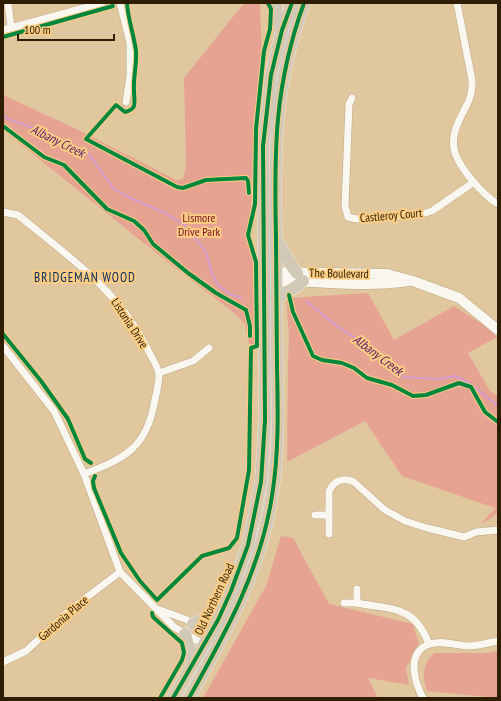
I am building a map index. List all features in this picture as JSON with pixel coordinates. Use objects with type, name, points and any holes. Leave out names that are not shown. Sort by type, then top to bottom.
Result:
[{"type":"highway","points":[[276,3],[276,20],[282,30]]},
{"type":"highway","name":"Old Northern Road","points":[[173,698],[204,645],[222,610],[248,545],[262,482],[265,420],[262,170],[264,120],[271,75],[282,30],[299,3]]},
{"type":"highway","name":"Old Northern Road","points":[[189,698],[239,606],[255,566],[266,528],[272,496],[278,424],[274,151],[279,99],[299,3]]},
{"type":"highway","points":[[276,240],[284,250],[289,263],[300,277],[296,287],[276,298]]},
{"type":"highway","points":[[193,624],[222,610]]},
{"type":"highway","points":[[185,634],[193,663]]},
{"type":"street","points":[[8,3],[11,27]]},
{"type":"street","points":[[3,30],[102,3]]},
{"type":"street","points":[[120,3],[130,43],[130,76],[126,102]]},
{"type":"street","points":[[457,3],[473,92],[458,123],[453,139],[455,152],[460,164],[474,182],[490,199],[498,204]]},
{"type":"street","name":"Castleroy Court","points":[[352,98],[349,104],[345,206],[348,217],[357,219],[422,214],[443,205],[474,182]]},
{"type":"street","name":"Listonia Drive","points":[[3,212],[18,215],[104,287],[126,313],[141,337],[159,373]]},
{"type":"street","name":"The Boulevard","points":[[264,276],[300,277],[387,274],[413,281],[459,298],[498,330]]},
{"type":"street","points":[[3,346],[54,411],[84,474],[120,572],[160,610],[166,619],[185,634],[204,645],[219,645]]},
{"type":"street","points":[[84,474],[116,461],[135,447],[150,423],[159,373],[193,361],[209,348]]},
{"type":"street","points":[[329,534],[329,491],[332,485],[341,480],[348,479],[354,482],[393,515],[427,528],[464,537],[476,532],[498,530]]},
{"type":"street","points":[[315,515],[329,515]]},
{"type":"street","name":"Gardonia Place","points":[[3,662],[26,651],[70,610],[120,572]]},
{"type":"street","points":[[357,589],[357,603]]},
{"type":"street","points":[[344,603],[357,603],[404,612],[413,617],[424,633],[429,644]]},
{"type":"street","points":[[160,610],[210,633],[219,645]]},
{"type":"street","points":[[423,698],[416,683],[414,665],[420,651],[429,644],[476,646],[498,641]]},
{"type":"green space","name":"Lismore Drive Park","points":[[244,3],[258,3],[260,5],[262,58],[254,119],[251,214],[246,235],[255,263],[256,344],[249,344],[245,324],[233,312],[155,252],[3,130],[3,95],[85,133],[176,180],[183,179],[186,166],[184,78]]},
{"type":"green space","points":[[368,293],[394,340],[454,306],[482,324],[497,337],[468,353],[490,391],[498,396],[498,512],[480,525],[495,508],[402,476],[365,421],[287,462],[289,336],[286,298]]},
{"type":"green space","points":[[281,536],[293,538],[329,604],[413,624],[419,644],[406,668],[409,685],[368,678],[378,698],[203,698],[266,586]]},
{"type":"green space","points":[[498,651],[498,698],[427,691],[424,680],[424,671],[427,662],[434,653],[489,653]]},
{"type":"waterway","name":"Albany Creek","points":[[3,115],[8,119],[47,133],[88,153],[113,188],[124,195],[165,213],[185,225],[206,252],[212,274],[218,285],[231,295],[241,297]]},
{"type":"waterway","name":"Albany Creek","points":[[306,301],[338,327],[376,351],[404,377],[438,379],[455,376],[468,382],[498,406]]},
{"type":"cycle path","points":[[127,3],[136,51],[134,107],[125,112],[116,105],[86,139],[177,187],[183,188],[206,180],[246,178],[248,181],[249,193]]},
{"type":"cycle path","points":[[95,476],[93,481],[94,488],[121,553],[140,581],[157,600],[202,556],[229,548],[237,538],[249,470],[251,348],[257,346],[256,262],[248,235],[255,204],[256,129],[264,51],[270,29],[271,9],[268,3]]},
{"type":"cycle path","points":[[173,698],[218,620],[231,591],[248,545],[261,482],[265,420],[263,146],[271,75],[282,30],[292,3]]},
{"type":"cycle path","points":[[189,698],[240,601],[267,524],[272,496],[276,464],[278,415],[275,206],[276,147],[281,91],[294,33],[304,3]]},
{"type":"cycle path","points":[[3,37],[113,6]]},
{"type":"cycle path","points":[[3,126],[44,157],[64,165],[107,209],[134,221],[144,230],[153,244],[188,273],[216,293],[246,310],[250,326],[250,336]]},
{"type":"cycle path","points":[[289,295],[293,312],[313,356],[322,360],[342,363],[354,368],[367,378],[392,385],[413,396],[426,395],[459,383],[471,387],[485,412],[498,422]]},
{"type":"cycle path","points":[[3,334],[41,381],[68,419],[85,459],[91,463]]},
{"type":"cycle path","points":[[152,613],[153,617],[182,643],[184,653],[182,660],[160,698]]},
{"type":"district","name":"BRIDGEMAN WOOD","points":[[85,277]]}]
